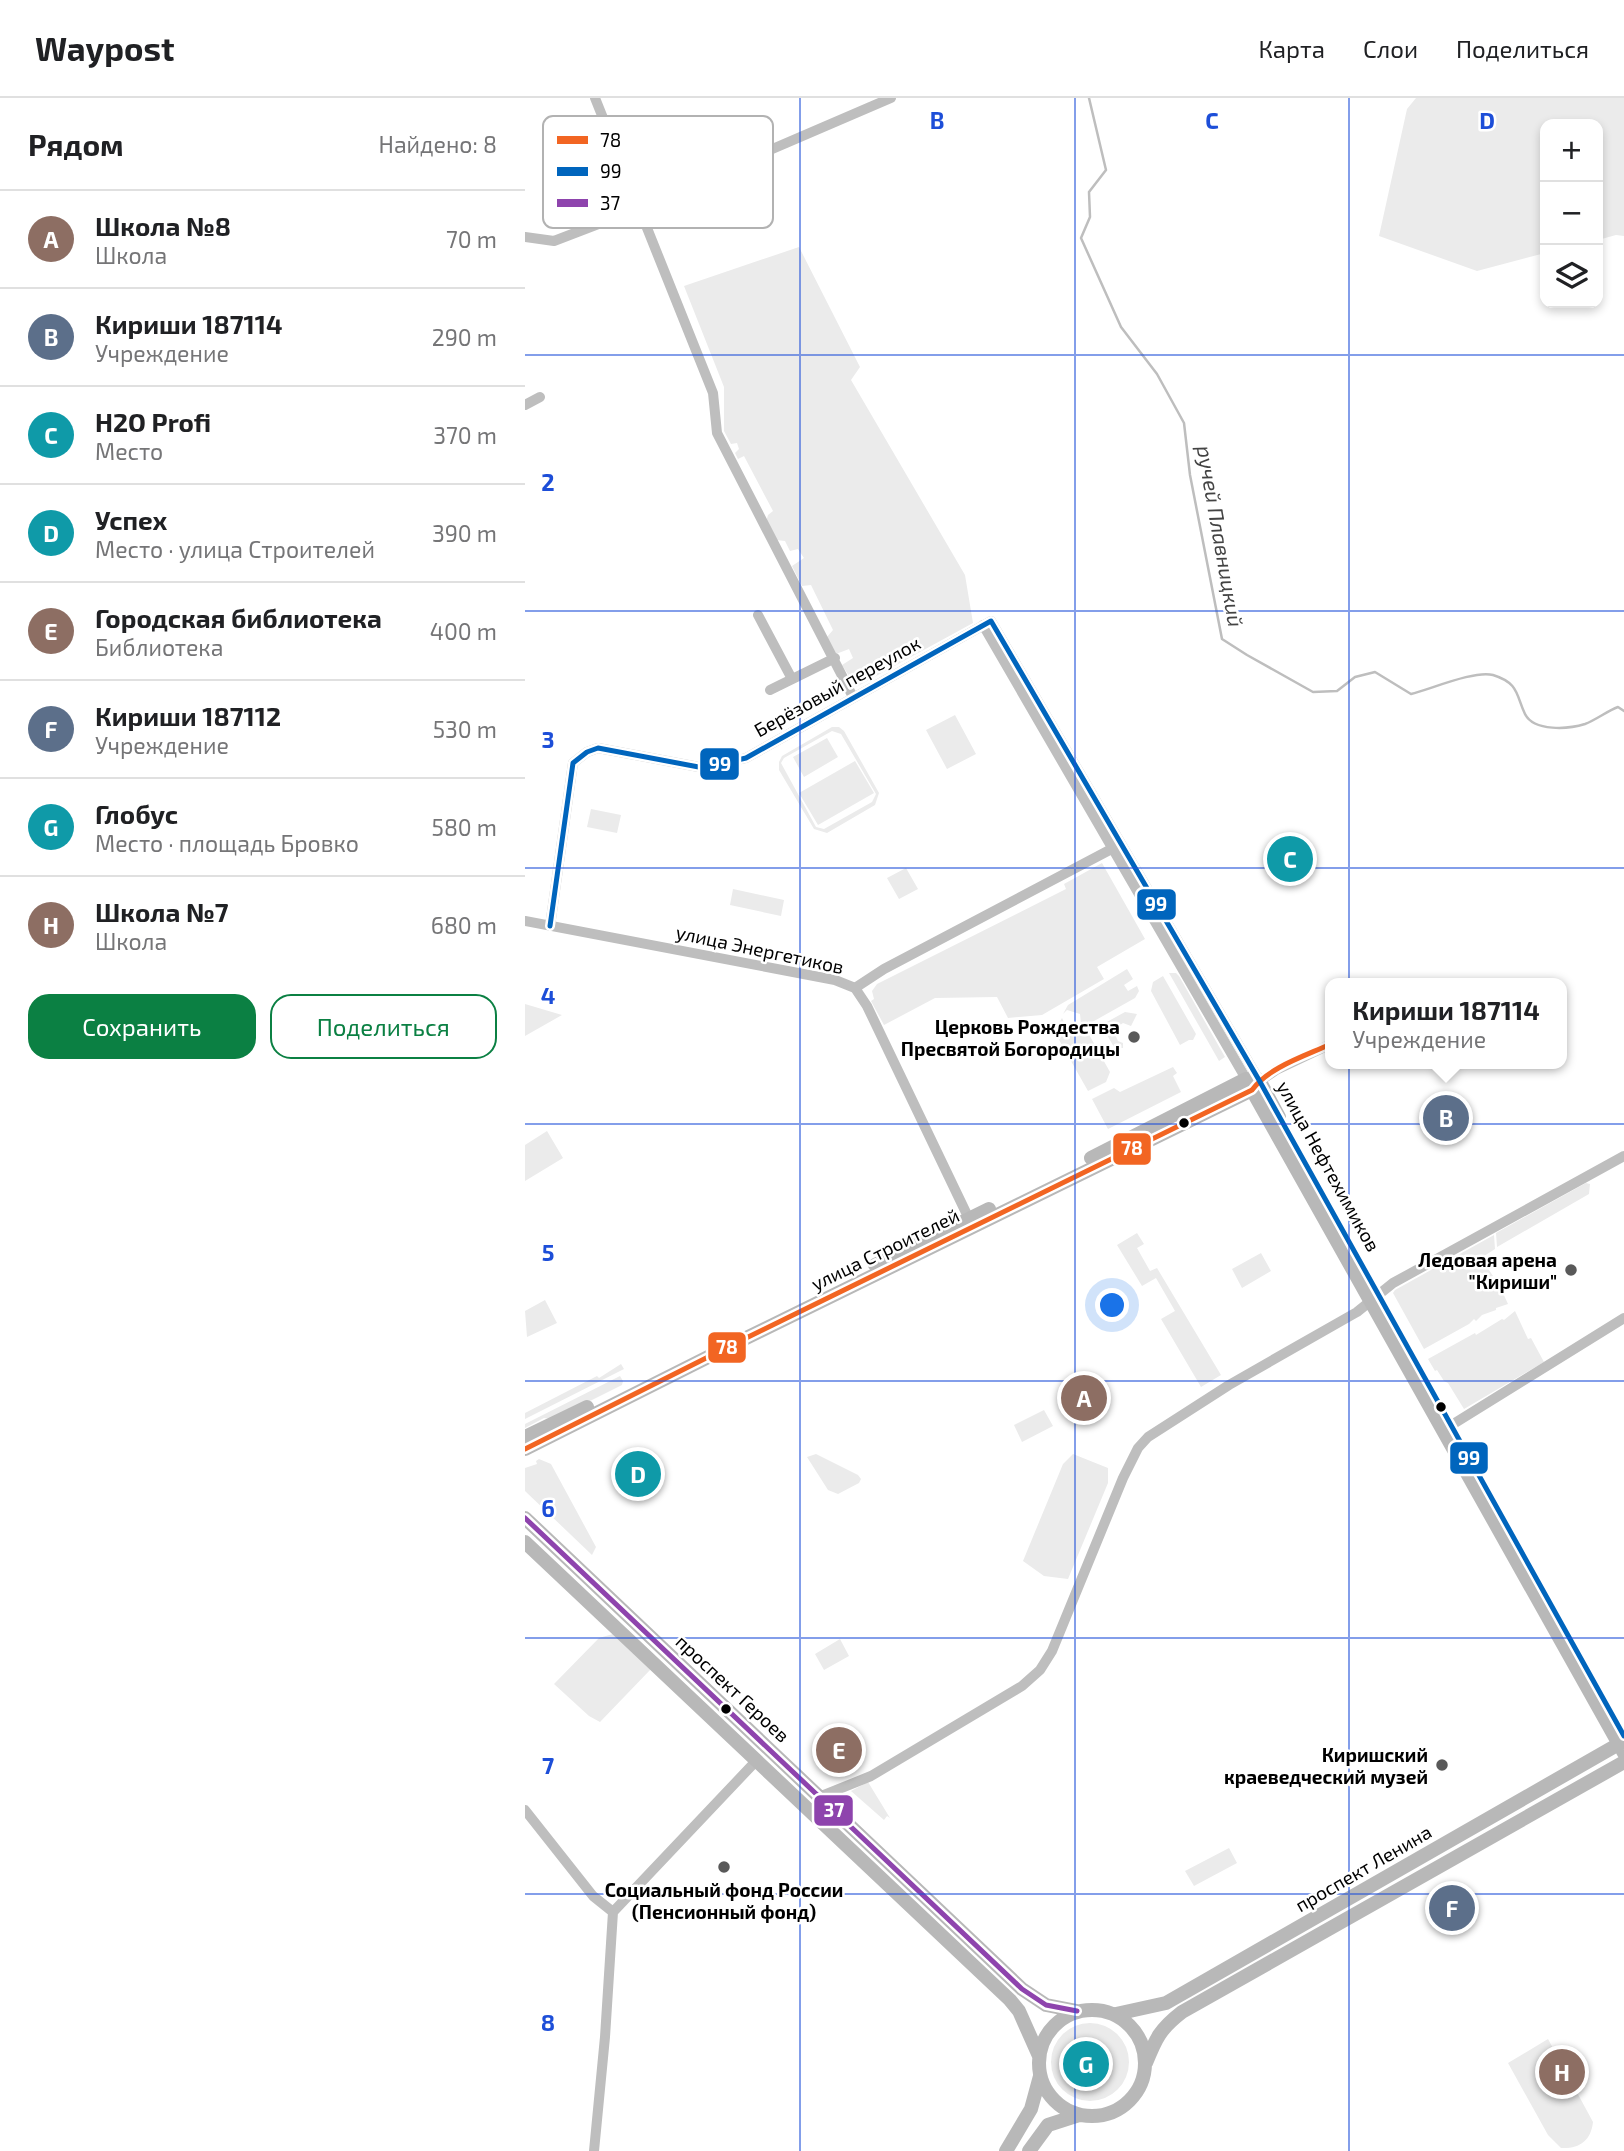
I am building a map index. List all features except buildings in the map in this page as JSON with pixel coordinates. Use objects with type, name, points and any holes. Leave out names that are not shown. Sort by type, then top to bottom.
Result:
[{"type":"street","points":[[595,98],[602,116]]},
{"type":"street","points":[[773,149],[891,98]]},
{"type":"street","points":[[525,237],[554,241],[588,228]]},
{"type":"street","points":[[648,228],[713,393],[717,433],[853,697]]},
{"type":"street","points":[[525,405],[540,397]]},
{"type":"street","points":[[758,615],[792,679]]},
{"type":"street","name":"Берёзовый переулок","points":[[550,926],[573,763],[587,752],[597,748],[704,768],[746,758],[987,623]]},
{"type":"street","name":"улица Нефтехимиков","points":[[987,623],[1450,1426],[1623,1744]]},
{"type":"street","points":[[770,690],[835,658]]},
{"type":"street","name":"улица Энергетиков","points":[[525,921],[835,980],[855,988],[884,970],[1117,847]]},
{"type":"street","points":[[855,988],[867,1006],[972,1223]]},
{"type":"street","name":"улица Строителей","points":[[525,1449],[1325,1047]]},
{"type":"street","points":[[820,1797],[871,1776],[1030,1681],[1052,1651],[1123,1478],[1148,1437],[1230,1385],[1357,1312],[1393,1283],[1624,1156]]},
{"type":"street","name":"улица Строителей","points":[[525,1437],[972,1223]]},
{"type":"street","points":[[1375,1299],[1623,1744]]},
{"type":"street","points":[[1450,1426],[1624,1318]]},
{"type":"street","name":"проспект Героев","points":[[525,1518],[1022,1989],[1046,2005],[1077,2011]]},
{"type":"street","name":"проспект Героев","points":[[528,1548],[757,1760],[1015,2006],[1039,2056]]},
{"type":"street","name":"проспект Ленина","points":[[1116,2014],[1166,2003],[1623,1744]]},
{"type":"street","points":[[594,2151],[613,1912],[757,1760]]},
{"type":"street","name":"проспект Ленина","points":[[1146,2063],[1157,2034],[1182,2012],[1624,1762]]},
{"type":"street","points":[[525,1810],[593,1896],[613,1912]]},
{"type":"street","points":[[1006,2151],[1031,2109],[1040,2076],[1039,2056],[1045,2036],[1059,2021],[1077,2011],[1092,2009],[1116,2014],[1132,2026],[1142,2043],[1146,2063],[1141,2086],[1133,2098],[1110,2114],[1079,2115],[1061,2107],[1048,2093],[1040,2076]]},
{"type":"street","points":[[1029,2151],[1048,2125],[1079,2115]]},
{"type":"shaded area","points":[[1416,98],[1624,98],[1624,236],[1603,239],[1603,119],[1540,119],[1540,254],[1477,271],[1379,236],[1407,109]]},
{"type":"shaded area","points":[[799,247],[860,367],[851,380],[965,575],[973,623],[856,687],[842,665],[853,658],[849,649],[836,654],[827,637],[833,630],[811,585],[802,586],[792,566],[804,558],[798,549],[790,551],[785,541],[776,540],[766,522],[773,511],[744,456],[738,459],[735,453],[739,449],[737,443],[731,444],[724,431],[724,387],[684,286]]},
{"type":"shaded area","points":[[955,715],[976,754],[947,769],[926,730]]},
{"type":"shaded area","points":[[832,727],[839,727],[844,731],[879,793],[875,805],[827,833],[814,829],[779,770],[782,756]],"holes":[[[832,731],[841,734],[876,794],[872,802],[824,829],[816,827],[781,763],[784,758]]]},
{"type":"shaded area","points":[[827,738],[838,757],[804,777],[793,757]]},
{"type":"shaded area","points":[[855,761],[874,793],[818,825],[799,793]]},
{"type":"shaded area","points":[[591,809],[621,815],[617,833],[587,827]]},
{"type":"shaded area","points":[[1102,863],[1145,939],[1097,967],[1104,979],[1042,1015],[1008,1018],[997,997],[935,998],[884,1025],[871,1001],[874,999],[872,991],[877,984],[1066,889],[1064,884]]},
{"type":"shaded area","points":[[906,868],[918,889],[899,899],[887,878]]},
{"type":"shaded area","points":[[733,889],[784,900],[781,916],[730,905]]},
{"type":"shaded area","points":[[1127,969],[1133,979],[1124,985],[1128,991],[1137,986],[1139,991],[1135,998],[1087,1025],[1081,1024],[1080,1014],[1067,1010],[1063,1014],[1068,1005]]},
{"type":"shaded area","points":[[1169,973],[1179,976],[1225,1057],[1219,1061]]},
{"type":"shaded area","points":[[1163,976],[1196,1034],[1193,1040],[1180,1045],[1151,991],[1153,982]]},
{"type":"shaded area","points":[[525,1004],[562,1015],[525,1036]]},
{"type":"shaded area","points":[[1125,1012],[1137,1014],[1131,1026],[1123,1023],[1113,1030],[1118,1041],[1123,1043],[1118,1054],[1103,1028],[1105,1023]]},
{"type":"shaded area","points":[[1062,1018],[1069,1032],[1087,1031],[1110,1072],[1106,1082],[1088,1091],[1054,1031]]},
{"type":"shaded area","points":[[1173,1067],[1177,1073],[1173,1076],[1181,1092],[1108,1129],[1092,1099],[1114,1088],[1120,1092]]},
{"type":"shaded area","points":[[547,1131],[563,1158],[525,1181],[525,1145]]},
{"type":"shaded area","points":[[1586,1183],[1590,1184],[1589,1194],[1497,1247],[1496,1233]]},
{"type":"shaded area","points":[[1137,1233],[1144,1244],[1137,1248],[1150,1271],[1157,1268],[1221,1375],[1201,1387],[1161,1319],[1175,1311],[1156,1278],[1142,1286],[1117,1245]]},
{"type":"shaded area","points":[[1494,1235],[1495,1249],[1481,1258],[1508,1304],[1482,1315],[1476,1321],[1474,1319],[1424,1349],[1393,1293]]},
{"type":"shaded area","points":[[1261,1253],[1271,1271],[1242,1288],[1232,1269]]},
{"type":"shaded area","points":[[545,1300],[557,1323],[527,1337],[525,1311]]},
{"type":"shaded area","points":[[1515,1311],[1528,1339],[1531,1338],[1544,1362],[1464,1409],[1448,1383],[1435,1371],[1428,1359],[1504,1320]]},
{"type":"shaded area","points":[[621,1364],[624,1369],[525,1419],[525,1413],[597,1376],[599,1378]]},
{"type":"shaded area","points":[[620,1376],[622,1385],[554,1419],[544,1418],[525,1428],[525,1424]]},
{"type":"shaded area","points":[[1044,1410],[1053,1426],[1022,1442],[1014,1425]]},
{"type":"shaded area","points":[[816,1454],[858,1475],[861,1479],[859,1483],[838,1494],[828,1490],[807,1457]]},
{"type":"shaded area","points":[[1073,1454],[1108,1468],[1108,1483],[1068,1579],[1044,1576],[1023,1561],[1063,1464]]},
{"type":"shaded area","points":[[539,1459],[551,1464],[596,1547],[592,1555],[525,1491],[525,1468],[537,1464]]},
{"type":"shaded area","points":[[613,1634],[651,1669],[600,1722],[589,1716],[554,1684],[599,1638]]},
{"type":"shaded area","points":[[840,1639],[849,1656],[824,1670],[815,1654]]},
{"type":"shaded area","points":[[868,1782],[890,1818],[887,1816],[884,1820],[851,1791]]},
{"type":"shaded area","points":[[1229,1848],[1237,1863],[1194,1886],[1185,1871]]},
{"type":"shaded area","points":[[1090,2023],[1105,2026],[1117,2035],[1126,2047],[1129,2062],[1126,2077],[1117,2089],[1105,2098],[1090,2101],[1075,2098],[1063,2089],[1054,2077],[1051,2062],[1054,2047],[1063,2035],[1075,2026]]},
{"type":"shaded area","points":[[1548,2039],[1593,2122],[1587,2139],[1573,2147],[1561,2148],[1548,2135],[1508,2063]]},
{"type":"waterway","name":"ручей Плавницкий","points":[[1089,98],[1106,170],[1089,192],[1090,217],[1081,238],[1121,327],[1157,374],[1184,423],[1190,475],[1222,639],[1313,692],[1337,691],[1355,677],[1375,672],[1411,694],[1464,677],[1485,674],[1508,682],[1515,690],[1525,714],[1536,724],[1552,728],[1578,726],[1618,707],[1624,711]]},
{"type":"transit line","name":"99","points":[[550,926],[573,763],[587,752],[598,748],[704,768],[746,758],[991,621],[1259,1080],[1624,1736]]},
{"type":"transit line","name":"78","points":[[525,1449],[1252,1090],[1278,1069],[1325,1047]]},
{"type":"transit line","name":"37","points":[[525,1518],[1022,1989],[1046,2005],[1077,2011]]},
{"type":"place","name":"H2O Profi","points":[[1290,859]]},
{"type":"place","name":"Церковь Рождества Пресвятой Богородицы","points":[[1134,1037]]},
{"type":"place","name":"Кириши 187114","points":[[1446,1118]]},
{"type":"place","name":"Ледовая арена \"Кириши\"","points":[[1571,1270]]},
{"type":"place","name":"Школа №8","points":[[1084,1398]]},
{"type":"place","name":"Успех","points":[[638,1474]]},
{"type":"place","name":"Городская библиотека","points":[[839,1750]]},
{"type":"place","name":"Киришский краеведческий музей","points":[[1442,1765]]},
{"type":"place","name":"Социальный фонд России (Пенсионный фонд)","points":[[724,1867]]},
{"type":"place","name":"Кириши 187112","points":[[1452,1908]]},
{"type":"place","name":"Глобус","points":[[1086,2064]]},
{"type":"place","name":"Школа №7","points":[[1562,2072]]}]
